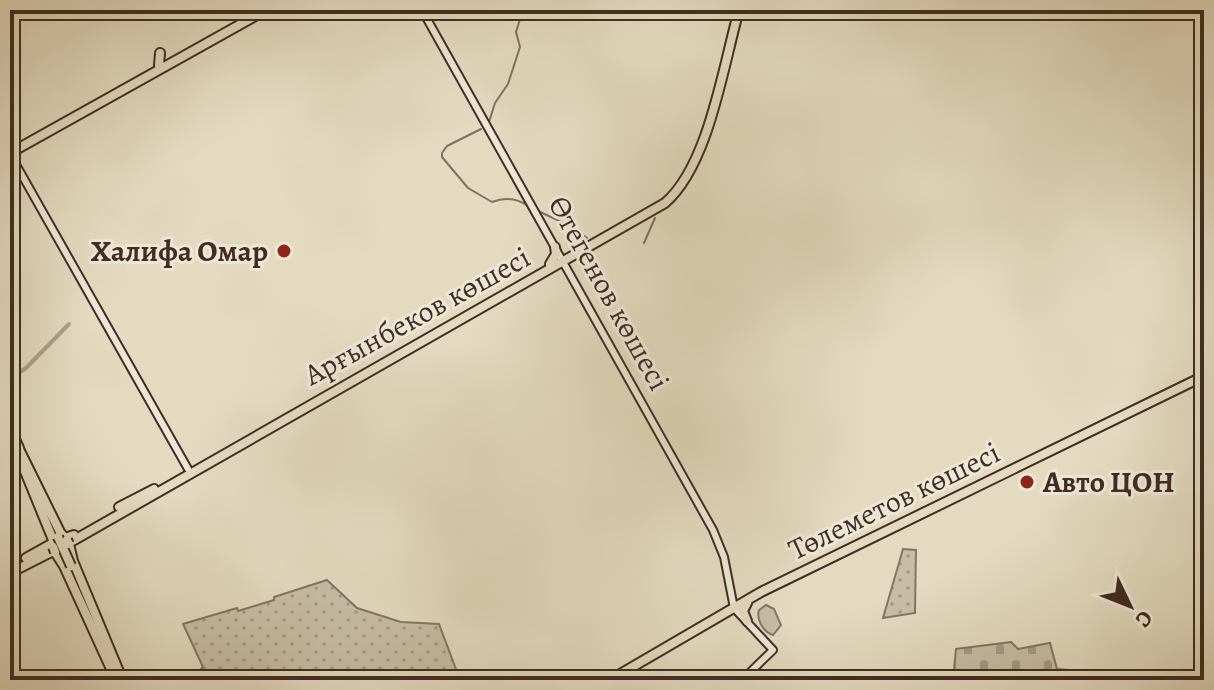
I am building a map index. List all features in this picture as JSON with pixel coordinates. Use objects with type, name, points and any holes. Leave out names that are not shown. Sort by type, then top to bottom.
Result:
[{"type":"main road","points":[[174,59],[257,10]]},
{"type":"main road","points":[[188,469],[11,155],[160,61],[174,59],[266,10]]},
{"type":"main road","name":"Өтегенов көшесі","points":[[424,10],[561,256]]},
{"type":"main road","name":"Арғынбеков көшесі","points":[[10,571],[551,266],[561,256],[575,252],[619,228],[671,193],[697,155],[736,14]]},
{"type":"main road","name":"Өтегенов көшесі","points":[[499,145],[561,256]]},
{"type":"main road","points":[[570,272],[570,261],[575,252]]},
{"type":"main road","points":[[561,256],[673,453],[718,541],[737,608],[773,650],[742,680]]},
{"type":"main road","points":[[551,266],[561,265],[570,272]]},
{"type":"main road","name":"Арғынбеков көшесі","points":[[155,491],[406,344],[551,266]]},
{"type":"main road","name":"Өтегенов көшесі","points":[[570,272],[625,362],[638,391],[706,507],[728,560],[737,608]]},
{"type":"main road","name":"Төлеметов көшесі","points":[[737,608],[1204,377]]},
{"type":"main road","points":[[10,428],[118,680]]},
{"type":"main road","points":[[10,437],[16,447]]},
{"type":"main road","name":"Төлеметов көшесі","points":[[612,680],[737,608],[889,532],[907,527],[1034,460]]},
{"type":"main road","points":[[10,571],[43,558],[59,544],[144,493],[155,491]]},
{"type":"main road","points":[[69,564],[76,543],[155,491]]},
{"type":"main road","points":[[59,544],[69,564]]},
{"type":"main road","points":[[59,544],[69,564]]},
{"type":"main road","points":[[765,660],[766,642]]},
{"type":"green space","points":[[903,549],[916,550],[915,613],[883,618]]},
{"type":"green space","points":[[327,580],[357,608],[401,622],[439,624],[460,680],[191,680],[203,667],[183,624],[274,600],[274,597]]},
{"type":"green space","points":[[766,605],[774,609],[781,625],[773,635],[759,621],[759,610]]},
{"type":"green space","points":[[1011,642],[1018,649],[1050,643],[1057,669],[1069,670],[1072,680],[953,680],[956,649]]},
{"type":"waterway","points":[[489,122],[495,103],[508,84],[520,47],[516,32],[523,10]]},
{"type":"waterway","points":[[481,129],[447,146],[442,157],[468,188],[492,202],[511,200],[528,206]]},
{"type":"waterway","points":[[538,211],[566,224]]},
{"type":"waterway","points":[[644,243],[655,218]]},
{"type":"waterway","points":[[569,225],[587,238]]},
{"type":"waterway","points":[[10,379],[26,368],[69,324]]},
{"type":"place","name":"Халифа Омар","points":[[284,251]]},
{"type":"place","name":"Авто ЦОН","points":[[1027,482]]}]
